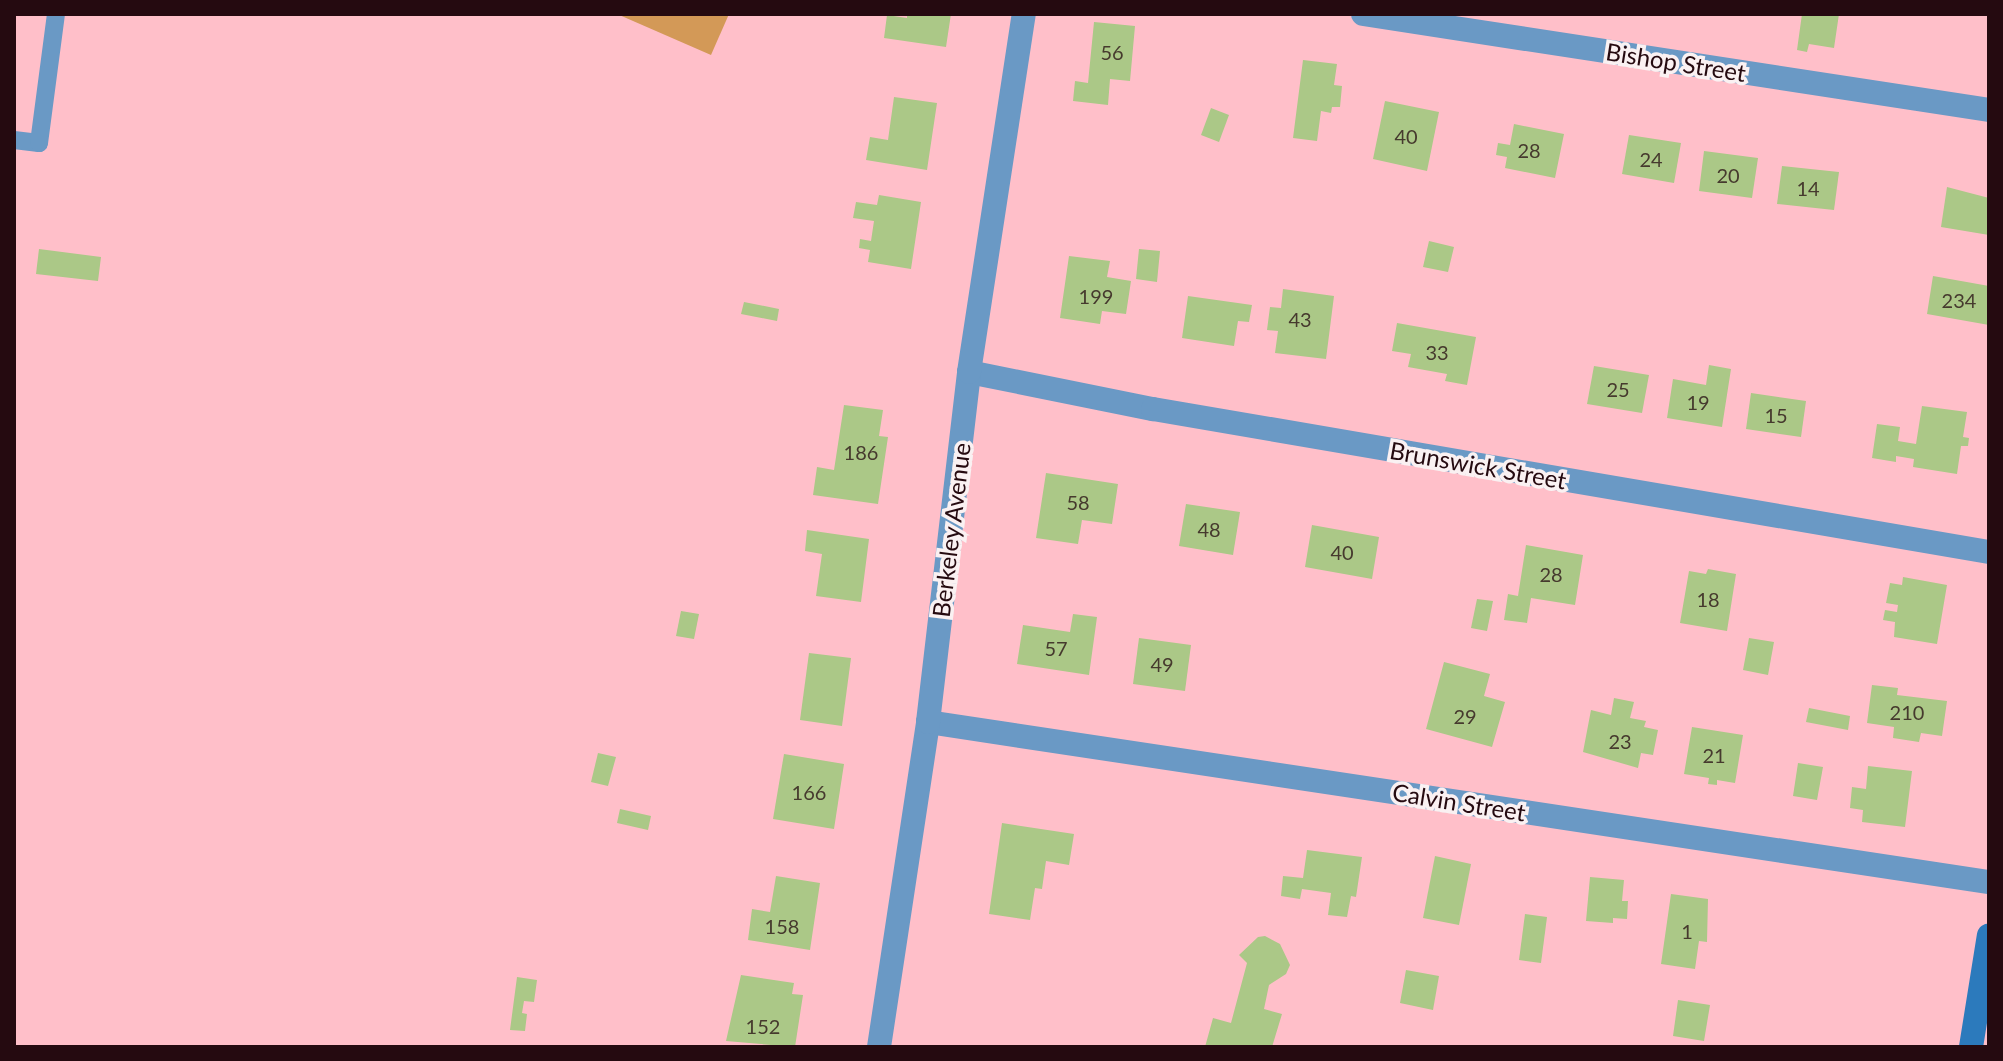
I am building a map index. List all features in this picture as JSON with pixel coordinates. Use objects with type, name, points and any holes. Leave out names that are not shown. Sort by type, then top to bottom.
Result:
[{"type":"main road","points":[[1971,1047],[1989,935]]},
{"type":"street","name":"Berkeley Avenue","points":[[879,1047],[928,722],[969,372],[1024,14]]},
{"type":"street","name":"Bishop Street","points":[[1363,14],[1989,110]]},
{"type":"street","name":"Brunswick Street","points":[[969,372],[1153,409],[1989,552]]},
{"type":"street","name":"Calvin Street","points":[[928,722],[1989,882]]},
{"type":"lane","points":[[14,140],[39,143],[56,14]]},
{"type":"shaded area","points":[[617,14],[729,14],[711,55]]},
{"type":"building","points":[[907,14],[951,14],[946,47],[884,38],[887,15],[907,18]]},
{"type":"building","points":[[1802,14],[1839,14],[1834,48],[1809,44],[1807,52],[1797,50]]},
{"type":"building","points":[[1094,22],[1135,26],[1130,81],[1110,79],[1108,105],[1073,101],[1075,81],[1088,83]]},
{"type":"building","points":[[1303,60],[1337,64],[1334,85],[1342,86],[1340,107],[1332,107],[1331,113],[1321,111],[1317,141],[1293,138]]},
{"type":"building","points":[[894,97],[937,103],[927,170],[866,160],[870,137],[888,140]]},
{"type":"building","points":[[1385,101],[1439,112],[1427,171],[1373,159]]},
{"type":"building","points":[[1211,108],[1229,115],[1219,142],[1201,135]]},
{"type":"building","points":[[1514,124],[1564,134],[1555,178],[1505,168],[1507,157],[1496,155],[1498,143],[1510,145]]},
{"type":"building","points":[[1629,135],[1681,143],[1674,183],[1622,174]]},
{"type":"building","points":[[1704,151],[1758,158],[1752,198],[1699,191]]},
{"type":"building","points":[[1782,166],[1839,172],[1834,210],[1777,204]]},
{"type":"building","points":[[1947,187],[1989,198],[1989,235],[1941,227]]},
{"type":"building","points":[[879,195],[921,202],[911,269],[868,262],[870,250],[859,248],[860,239],[871,241],[874,221],[853,218],[856,202],[877,205]]},
{"type":"building","points":[[1429,241],[1454,247],[1448,272],[1423,267]]},
{"type":"building","points":[[39,249],[101,257],[98,281],[36,274]]},
{"type":"building","points":[[1139,249],[1160,251],[1157,282],[1136,279]]},
{"type":"building","points":[[1069,256],[1110,261],[1107,277],[1131,281],[1126,314],[1102,311],[1100,324],[1060,318]]},
{"type":"building","points":[[1933,276],[1989,286],[1989,325],[1927,314]]},
{"type":"building","points":[[1283,289],[1334,296],[1326,359],[1275,353],[1278,331],[1267,330],[1270,307],[1281,308]]},
{"type":"building","points":[[1188,296],[1252,305],[1249,322],[1238,321],[1234,346],[1182,338]]},
{"type":"building","points":[[744,302],[779,309],[777,321],[741,314]]},
{"type":"building","points":[[1397,323],[1476,337],[1467,385],[1445,381],[1447,374],[1408,367],[1411,354],[1392,351]]},
{"type":"building","points":[[1709,365],[1731,369],[1722,427],[1667,418],[1673,379],[1706,385]]},
{"type":"building","points":[[1594,366],[1649,375],[1642,413],[1587,404]]},
{"type":"building","points":[[1751,393],[1806,401],[1801,437],[1746,429]]},
{"type":"building","points":[[844,405],[883,410],[879,436],[888,437],[878,504],[813,495],[817,467],[834,470]]},
{"type":"building","points":[[1922,406],[1967,412],[1963,437],[1969,438],[1968,446],[1961,446],[1957,474],[1913,467],[1914,459],[1896,456],[1896,462],[1872,458],[1877,424],[1900,427],[1898,441],[1916,444]]},
{"type":"building","points":[[1046,473],[1118,484],[1112,524],[1082,520],[1078,544],[1036,538]]},
{"type":"building","points":[[1186,504],[1240,512],[1233,555],[1179,546]]},
{"type":"building","points":[[1312,525],[1379,537],[1372,579],[1305,567]]},
{"type":"building","points":[[807,530],[869,539],[861,602],[816,596],[822,554],[805,551]]},
{"type":"building","points":[[1526,545],[1583,555],[1575,605],[1531,598],[1527,623],[1504,620],[1508,594],[1518,596]]},
{"type":"building","points":[[1708,569],[1736,574],[1727,631],[1680,623],[1689,571],[1706,574]]},
{"type":"building","points":[[1903,577],[1947,585],[1937,644],[1894,637],[1895,622],[1883,620],[1885,610],[1897,612],[1898,605],[1886,603],[1890,583],[1902,585]]},
{"type":"building","points":[[1477,599],[1493,601],[1487,631],[1471,628]]},
{"type":"building","points":[[681,611],[699,614],[694,639],[676,636]]},
{"type":"building","points":[[1073,614],[1097,617],[1089,675],[1017,664],[1023,625],[1070,632]]},
{"type":"building","points":[[1139,638],[1191,645],[1185,691],[1133,684]]},
{"type":"building","points":[[1749,638],[1774,642],[1768,675],[1743,670]]},
{"type":"building","points":[[809,653],[851,658],[842,726],[800,720]]},
{"type":"building","points":[[1444,662],[1490,674],[1484,696],[1505,702],[1492,747],[1426,729]]},
{"type":"building","points":[[1872,685],[1898,688],[1897,695],[1947,701],[1942,736],[1921,733],[1919,742],[1893,738],[1894,727],[1867,723]]},
{"type":"building","points":[[1614,698],[1634,702],[1630,718],[1646,721],[1644,727],[1658,730],[1653,755],[1641,753],[1638,768],[1583,752],[1591,710],[1611,715]]},
{"type":"building","points":[[1809,708],[1850,716],[1848,730],[1806,722]]},
{"type":"building","points":[[1692,727],[1743,735],[1735,783],[1717,780],[1717,785],[1708,784],[1709,778],[1684,774]]},
{"type":"building","points":[[598,753],[616,757],[608,786],[591,782]]},
{"type":"building","points":[[784,754],[844,764],[834,829],[773,819]]},
{"type":"building","points":[[1798,763],[1823,767],[1817,800],[1793,796]]},
{"type":"building","points":[[1868,766],[1912,771],[1905,827],[1862,822],[1863,810],[1850,808],[1852,787],[1866,789]]},
{"type":"building","points":[[620,809],[651,816],[648,830],[617,823]]},
{"type":"building","points":[[1002,823],[1074,834],[1069,865],[1046,861],[1042,889],[1035,888],[1030,920],[989,914]]},
{"type":"building","points":[[1307,850],[1362,857],[1356,897],[1351,896],[1347,917],[1328,915],[1331,893],[1302,889],[1300,899],[1281,896],[1283,876],[1303,878]]},
{"type":"building","points":[[1435,856],[1471,864],[1459,925],[1423,918]]},
{"type":"building","points":[[776,876],[820,883],[810,950],[748,940],[752,909],[770,912]]},
{"type":"building","points":[[1590,877],[1624,880],[1622,901],[1628,901],[1627,919],[1613,918],[1613,923],[1586,921]]},
{"type":"building","points":[[1671,894],[1708,899],[1707,942],[1699,941],[1695,969],[1661,964]]},
{"type":"building","points":[[1525,914],[1547,917],[1541,963],[1519,960]]},
{"type":"building","points":[[1265,936],[1280,944],[1290,965],[1286,974],[1269,985],[1264,1009],[1282,1014],[1272,1047],[1205,1047],[1213,1018],[1231,1023],[1247,963],[1239,955],[1258,937]]},
{"type":"building","points":[[1406,970],[1439,976],[1433,1010],[1400,1003]]},
{"type":"building","points":[[741,975],[794,983],[792,994],[803,995],[795,1047],[726,1041]]},
{"type":"building","points":[[517,977],[537,980],[534,1002],[524,1001],[522,1013],[527,1014],[525,1031],[510,1030]]},
{"type":"building","points":[[1678,1000],[1710,1005],[1704,1041],[1673,1036]]}]
